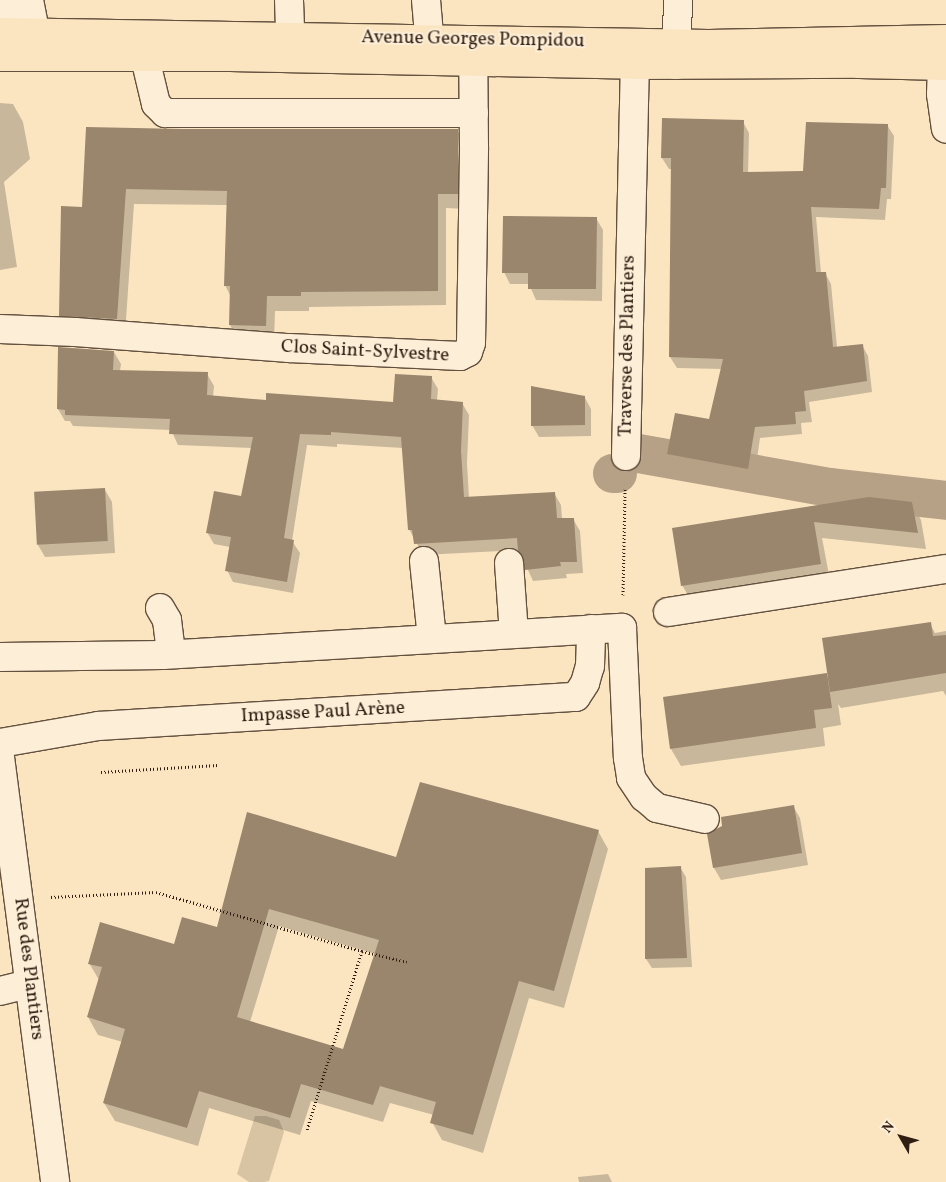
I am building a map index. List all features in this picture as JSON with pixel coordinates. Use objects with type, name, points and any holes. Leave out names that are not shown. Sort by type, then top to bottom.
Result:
[{"type":"main road","name":"Avenue Georges Pompidou","points":[[17,32],[290,38],[429,38],[473,51],[635,65],[677,54],[946,39]]},
{"type":"main road","name":"Avenue Georges Pompidou","points":[[0,57],[230,58],[473,51],[677,54],[859,64],[945,63]]},
{"type":"street","points":[[9,0],[17,32]]},
{"type":"street","points":[[17,32],[29,0]]},
{"type":"street","points":[[289,0],[290,38]]},
{"type":"street","points":[[426,0],[429,38]]},
{"type":"street","points":[[677,54],[678,0]]},
{"type":"street","name":"Clos Saint-Sylvestre","points":[[0,328],[289,348],[460,356],[468,352],[471,343],[473,51]]},
{"type":"street","points":[[145,58],[156,104],[165,113],[474,114]]},
{"type":"street","points":[[945,63],[941,94],[946,129]]},
{"type":"street","name":"Traverse des Plantiers","points":[[626,456],[635,65]]},
{"type":"street","points":[[424,561],[432,639]]},
{"type":"street","points":[[509,563],[514,634]]},
{"type":"street","points":[[668,612],[946,569]]},
{"type":"street","points":[[160,608],[167,620],[167,655]]},
{"type":"street","points":[[0,658],[167,655],[622,628],[628,758],[632,778],[644,797],[657,808],[705,819]]},
{"type":"street","name":"Impasse Paul Arène","points":[[0,744],[98,726],[576,697],[585,684],[590,666],[591,629]]},
{"type":"street","name":"Rue des Plantiers","points":[[0,756],[55,1182]]},
{"type":"street","points":[[0,990],[29,984]]},
{"type":"path","name":"Traverse des Plantiers","points":[[622,628],[626,456]]},
{"type":"path","points":[[101,772],[218,765]]},
{"type":"path","points":[[48,897],[156,892],[406,962]]},
{"type":"path","points":[[307,1130],[362,951]]},
{"type":"shaded area","points":[[255,1116],[266,1116],[279,1120],[284,1132],[269,1181],[264,1182],[249,1182],[237,1174]]},
{"type":"building","points":[[662,118],[744,120],[743,172],[803,171],[806,122],[888,124],[886,188],[881,188],[879,209],[811,207],[816,272],[826,272],[833,347],[863,344],[867,381],[804,391],[806,411],[795,412],[796,424],[755,427],[748,469],[667,454],[675,413],[709,419],[723,359],[669,357],[671,158],[661,158]]},
{"type":"building","points":[[86,127],[458,129],[458,194],[438,194],[438,291],[301,292],[301,296],[267,296],[266,326],[229,325],[230,286],[224,286],[227,191],[126,189],[117,319],[59,316],[61,206],[82,207]]},
{"type":"building","points":[[503,216],[597,217],[596,289],[528,289],[528,273],[502,273]]},
{"type":"building","points":[[58,347],[114,351],[113,370],[208,372],[207,395],[266,400],[266,393],[393,402],[395,374],[432,376],[431,399],[463,402],[461,451],[464,497],[555,492],[557,518],[574,518],[577,562],[560,562],[561,566],[525,570],[522,555],[518,551],[517,538],[414,544],[412,530],[408,530],[401,437],[331,432],[331,435],[300,434],[284,538],[294,540],[287,582],[225,571],[231,537],[206,533],[214,491],[241,496],[253,437],[169,434],[170,419],[65,415],[65,410],[57,409]]},
{"type":"building","points":[[531,386],[585,396],[585,425],[531,426]]},
{"type":"building","points":[[105,488],[108,541],[37,545],[34,492]]},
{"type":"building","points":[[869,497],[912,502],[918,533],[814,522],[821,564],[681,586],[672,528]]},
{"type":"building","points":[[931,622],[933,636],[946,635],[946,673],[830,692],[822,638]]},
{"type":"building","points":[[827,673],[832,708],[814,710],[816,728],[670,749],[663,697]]},
{"type":"building","points":[[420,782],[599,830],[554,991],[519,981],[473,1135],[430,1123],[436,1102],[380,1086],[373,1105],[301,1084],[290,1118],[199,1091],[187,1128],[103,1103],[125,1029],[87,1017],[102,967],[88,964],[100,922],[174,944],[182,917],[217,927],[247,812],[396,857]],"holes":[[[269,909],[379,940],[343,1049],[237,1017]]]},
{"type":"building","points":[[794,805],[802,853],[713,868],[707,834],[722,826],[721,817]]},
{"type":"building","points":[[681,866],[687,958],[645,959],[645,868]]},
{"type":"waterway","points":[[638,453],[829,487],[946,500]]},
{"type":"waterway","points":[[612,473],[617,473]]}]
